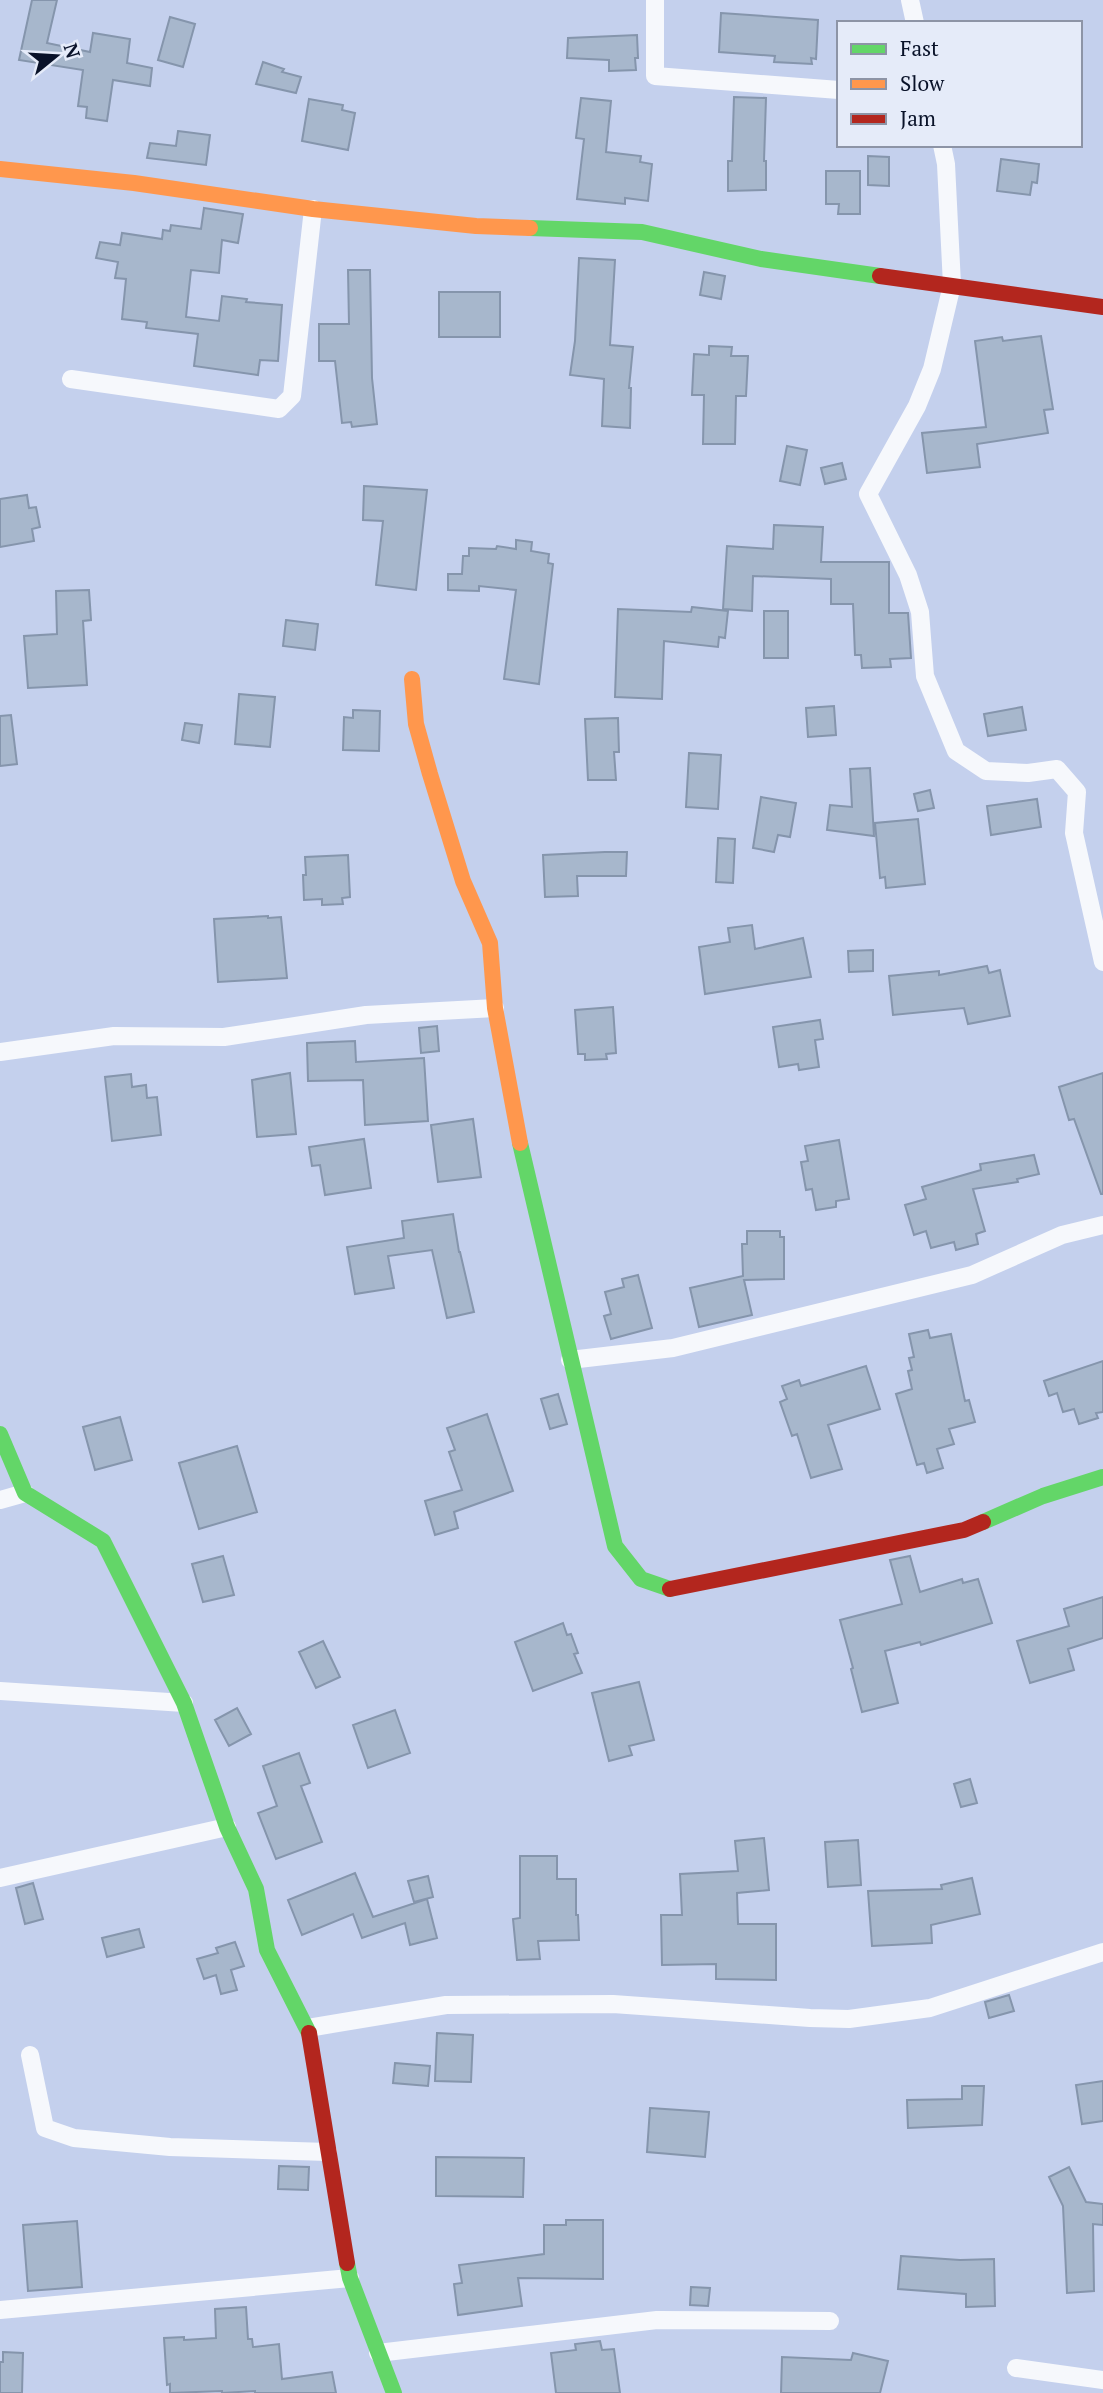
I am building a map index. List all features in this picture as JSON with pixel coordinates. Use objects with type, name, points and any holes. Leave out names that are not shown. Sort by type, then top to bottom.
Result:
[{"type":"street","points":[[654,0],[655,76],[837,90]]},
{"type":"street","points":[[910,0],[915,21]]},
{"type":"street","points":[[942,147],[946,164],[953,285],[932,369],[917,406],[868,494],[908,575],[920,612],[925,676],[956,751],[986,771],[1028,773],[1058,769],[1077,792],[1074,833],[1103,962]]},
{"type":"street","points":[[0,169],[134,183],[313,209],[475,226],[642,232],[761,259],[1103,307]]},
{"type":"street","points":[[71,379],[279,409],[292,396],[313,209]]},
{"type":"street","points":[[412,679],[416,724],[430,774],[463,881],[491,943],[495,1008],[519,1138],[615,1546],[640,1579],[670,1589],[964,1530],[1043,1496],[1103,1477]]},
{"type":"street","points":[[0,1052],[114,1037],[224,1037],[366,1015],[495,1008]]},
{"type":"street","points":[[570,1360],[673,1348],[972,1275],[1062,1235],[1103,1225]]},
{"type":"street","points":[[0,1434],[25,1493],[103,1541],[184,1703],[227,1826],[256,1889],[267,1950],[308,2028],[350,2278],[394,2393]]},
{"type":"street","points":[[0,1500],[25,1493]]},
{"type":"street","points":[[0,1690],[184,1703]]},
{"type":"street","points":[[0,1878],[227,1826]]},
{"type":"street","points":[[308,2028],[446,2005],[613,2004],[849,2019],[929,2008],[1103,1952]]},
{"type":"street","points":[[30,2055],[45,2128],[74,2138],[170,2147],[328,2152]]},
{"type":"street","points":[[0,2310],[350,2278]]},
{"type":"street","points":[[378,2353],[657,2320],[830,2321]]},
{"type":"street","points":[[1016,2368],[1103,2380]]},
{"type":"building","points":[[32,0],[57,0],[47,43],[90,52],[93,33],[130,39],[127,63],[152,68],[150,86],[113,80],[107,121],[86,118],[87,107],[78,106],[83,70],[19,60]]},
{"type":"building","points":[[721,13],[818,20],[816,59],[811,58],[812,64],[774,62],[775,56],[719,52]]},
{"type":"building","points":[[170,17],[195,24],[183,67],[158,60]]},
{"type":"building","points":[[637,35],[636,70],[609,71],[609,60],[567,58],[568,38]]},
{"type":"building","points":[[263,62],[284,69],[282,72],[301,77],[296,93],[256,84]]},
{"type":"building","points":[[734,97],[766,98],[766,190],[728,191]]},
{"type":"building","points":[[581,98],[611,101],[606,152],[641,156],[640,162],[652,164],[648,201],[625,198],[625,204],[577,199],[584,139],[576,138]]},
{"type":"building","points":[[309,99],[343,105],[342,110],[355,113],[348,150],[302,141]]},
{"type":"building","points":[[178,131],[210,135],[206,165],[147,158],[150,143],[176,146]]},
{"type":"building","points":[[868,156],[889,157],[889,186],[868,185]]},
{"type":"building","points":[[1001,159],[1039,164],[1037,183],[1032,182],[1030,195],[997,191]]},
{"type":"building","points":[[826,171],[860,171],[860,214],[838,214],[839,204],[826,204]]},
{"type":"building","points":[[204,208],[243,214],[238,243],[222,240],[219,273],[191,270],[186,317],[219,321],[222,296],[247,299],[246,302],[282,305],[278,361],[260,360],[258,375],[194,366],[198,334],[146,328],[147,322],[122,319],[126,279],[115,278],[118,262],[96,258],[100,242],[120,245],[122,233],[162,239],[163,230],[170,231],[171,225],[201,229]]},
{"type":"building","points":[[579,258],[615,260],[610,345],[633,347],[629,388],[630,428],[602,426],[604,379],[570,375],[575,341]]},
{"type":"building","points":[[348,270],[370,270],[372,378],[377,424],[352,427],[351,422],[342,423],[335,361],[319,361],[319,324],[349,324]]},
{"type":"building","points":[[704,272],[725,276],[721,299],[700,295]]},
{"type":"building","points":[[439,292],[500,292],[500,337],[439,337]]},
{"type":"building","points":[[1041,336],[1053,409],[1044,410],[1048,433],[977,444],[980,467],[927,473],[922,433],[986,427],[975,341],[1002,337],[1003,341]]},
{"type":"building","points":[[709,346],[732,347],[731,356],[748,356],[746,396],[736,396],[735,444],[703,444],[704,395],[692,395],[694,354],[709,355]]},
{"type":"building","points":[[787,446],[807,450],[800,485],[780,481]]},
{"type":"building","points":[[842,463],[846,479],[825,484],[821,468]]},
{"type":"building","points":[[364,486],[427,490],[416,590],[376,585],[383,521],[363,520]]},
{"type":"building","points":[[27,495],[29,508],[36,507],[40,527],[32,529],[34,541],[0,547],[0,499]]},
{"type":"building","points":[[774,525],[823,527],[821,562],[889,562],[889,613],[908,613],[911,658],[890,659],[891,667],[862,668],[861,655],[855,655],[853,604],[831,604],[831,579],[753,576],[752,611],[723,609],[727,546],[773,549]]},
{"type":"building","points":[[516,540],[532,542],[531,551],[549,554],[548,563],[553,564],[539,684],[504,679],[516,590],[479,586],[479,591],[448,590],[448,574],[462,574],[463,556],[469,556],[469,548],[496,549],[497,546],[516,549]]},
{"type":"building","points":[[89,590],[91,620],[83,621],[87,685],[28,688],[24,636],[57,634],[56,591]]},
{"type":"building","points":[[692,607],[728,611],[725,638],[719,637],[718,647],[664,641],[662,699],[615,697],[618,609],[691,612]]},
{"type":"building","points":[[764,611],[788,611],[788,658],[764,658]]},
{"type":"building","points":[[286,620],[318,624],[315,650],[283,646]]},
{"type":"building","points":[[239,694],[275,697],[270,747],[235,744]]},
{"type":"building","points":[[834,706],[836,735],[808,737],[806,708]]},
{"type":"building","points":[[1022,707],[1026,730],[988,736],[984,714]]},
{"type":"building","points":[[353,710],[380,711],[379,751],[343,750],[344,717],[353,718]]},
{"type":"building","points":[[11,715],[17,764],[0,766],[0,716]]},
{"type":"building","points":[[618,718],[619,752],[614,752],[616,780],[588,780],[585,719]]},
{"type":"building","points":[[185,723],[202,725],[199,743],[182,740]]},
{"type":"building","points":[[689,753],[721,755],[718,809],[686,807]]},
{"type":"building","points":[[870,768],[874,836],[827,830],[830,805],[852,807],[850,769]]},
{"type":"building","points":[[930,790],[934,808],[918,811],[914,794]]},
{"type":"building","points":[[761,797],[796,803],[790,837],[778,835],[774,852],[753,848]]},
{"type":"building","points":[[1037,799],[1041,827],[991,835],[987,806]]},
{"type":"building","points":[[918,819],[925,884],[886,888],[885,877],[880,878],[875,823]]},
{"type":"building","points":[[718,838],[735,839],[733,883],[716,882]]},
{"type":"building","points":[[627,852],[626,876],[577,876],[578,896],[545,897],[543,855]]},
{"type":"building","points":[[348,855],[350,897],[342,898],[343,904],[322,905],[322,899],[304,900],[305,857]]},
{"type":"building","points":[[281,917],[287,978],[218,982],[214,919]]},
{"type":"building","points":[[752,925],[755,949],[803,938],[811,977],[705,994],[699,947],[730,942],[728,928]]},
{"type":"building","points":[[873,950],[873,971],[849,972],[848,951]]},
{"type":"building","points":[[987,966],[989,973],[1000,970],[1010,1016],[968,1024],[964,1008],[893,1015],[889,976],[939,971],[939,975]]},
{"type":"building","points":[[613,1007],[616,1053],[606,1054],[607,1059],[585,1060],[585,1054],[578,1054],[575,1010]]},
{"type":"building","points":[[820,1020],[823,1039],[815,1040],[819,1067],[799,1070],[798,1064],[779,1067],[773,1027]]},
{"type":"building","points":[[437,1026],[439,1051],[421,1053],[419,1028]]},
{"type":"building","points":[[355,1041],[356,1062],[424,1058],[428,1121],[365,1125],[363,1080],[308,1081],[307,1043]]},
{"type":"building","points":[[290,1073],[296,1134],[257,1137],[252,1080]]},
{"type":"building","points":[[1103,1073],[1101,1194],[1074,1119],[1069,1120],[1059,1087]]},
{"type":"building","points":[[131,1074],[132,1087],[146,1085],[147,1098],[157,1097],[161,1135],[112,1141],[105,1077]]},
{"type":"building","points":[[473,1119],[481,1177],[438,1182],[431,1125]]},
{"type":"building","points":[[364,1139],[371,1188],[325,1195],[320,1165],[312,1166],[309,1147]]},
{"type":"building","points":[[839,1140],[849,1199],[836,1201],[836,1207],[816,1210],[812,1189],[806,1190],[801,1162],[808,1161],[805,1146]]},
{"type":"building","points":[[1034,1155],[1039,1174],[1017,1179],[1018,1182],[973,1189],[985,1231],[976,1234],[978,1244],[956,1250],[954,1242],[931,1248],[926,1231],[914,1235],[905,1205],[926,1199],[922,1187],[981,1170],[980,1164]]},
{"type":"building","points":[[453,1214],[474,1312],[447,1318],[432,1250],[388,1256],[394,1288],[355,1294],[347,1247],[404,1238],[402,1221]]},
{"type":"building","points":[[747,1231],[780,1231],[780,1237],[784,1237],[784,1279],[744,1280],[752,1315],[699,1327],[690,1288],[743,1276],[742,1244],[747,1244]]},
{"type":"building","points":[[638,1275],[652,1328],[611,1339],[604,1316],[611,1314],[605,1292],[624,1287],[622,1279]]},
{"type":"building","points":[[928,1330],[930,1338],[951,1334],[965,1401],[969,1400],[975,1422],[949,1429],[954,1444],[937,1449],[943,1468],[927,1473],[924,1463],[917,1465],[896,1394],[912,1389],[908,1371],[912,1370],[909,1358],[914,1357],[909,1334]]},
{"type":"building","points":[[1103,1361],[1103,1412],[1096,1413],[1098,1418],[1079,1424],[1074,1409],[1063,1412],[1057,1393],[1049,1396],[1044,1381]]},
{"type":"building","points":[[866,1366],[880,1409],[828,1425],[842,1469],[811,1478],[797,1434],[792,1436],[780,1402],[787,1399],[782,1386],[799,1380],[801,1386]]},
{"type":"building","points":[[558,1394],[567,1424],[550,1429],[541,1399]]},
{"type":"building","points":[[487,1414],[513,1491],[454,1512],[458,1528],[435,1535],[425,1501],[462,1490],[449,1452],[455,1450],[447,1428]]},
{"type":"building","points":[[120,1417],[132,1460],[95,1470],[83,1427]]},
{"type":"building","points":[[237,1446],[257,1512],[199,1529],[179,1463]]},
{"type":"building","points":[[223,1556],[234,1595],[203,1602],[192,1564]]},
{"type":"building","points":[[910,1556],[920,1592],[962,1579],[963,1583],[978,1579],[992,1623],[921,1645],[920,1642],[885,1651],[898,1703],[862,1712],[840,1620],[902,1604],[890,1560]]},
{"type":"building","points":[[1103,1597],[1103,1638],[1068,1649],[1074,1670],[1030,1683],[1017,1641],[1069,1626],[1064,1609]]},
{"type":"building","points":[[563,1623],[567,1635],[571,1634],[578,1653],[574,1654],[582,1673],[533,1691],[515,1642]]},
{"type":"building","points":[[323,1641],[340,1677],[316,1688],[299,1652]]},
{"type":"building","points":[[639,1682],[654,1740],[629,1746],[632,1755],[609,1761],[592,1693]]},
{"type":"building","points":[[237,1708],[251,1734],[229,1746],[215,1720]]},
{"type":"building","points":[[395,1710],[410,1753],[368,1768],[353,1725]]},
{"type":"building","points":[[299,1753],[310,1783],[301,1786],[322,1842],[276,1859],[258,1813],[277,1806],[263,1766]]},
{"type":"building","points":[[970,1779],[977,1803],[961,1807],[954,1784]]},
{"type":"building","points":[[764,1838],[769,1890],[737,1893],[738,1924],[776,1924],[776,1980],[716,1979],[716,1964],[662,1965],[661,1915],[682,1915],[680,1874],[738,1871],[735,1841]]},
{"type":"building","points":[[858,1840],[861,1885],[828,1887],[825,1842]]},
{"type":"building","points":[[520,1856],[557,1856],[557,1879],[576,1879],[579,1940],[538,1941],[540,1959],[517,1960],[513,1919],[520,1918]]},
{"type":"building","points":[[355,1873],[373,1917],[427,1899],[437,1938],[410,1945],[405,1923],[362,1938],[353,1914],[302,1935],[288,1900]]},
{"type":"building","points":[[428,1876],[433,1897],[414,1902],[408,1881]]},
{"type":"building","points":[[972,1878],[980,1914],[931,1925],[932,1943],[872,1946],[868,1891],[942,1889],[941,1885]]},
{"type":"building","points":[[33,1883],[43,1919],[25,1924],[16,1888]]},
{"type":"building","points":[[139,1929],[144,1947],[107,1957],[102,1938]]},
{"type":"building","points":[[235,1942],[244,1966],[231,1970],[237,1990],[221,1994],[216,1975],[204,1979],[197,1959],[218,1953],[216,1948]]},
{"type":"building","points":[[1009,1995],[1014,2011],[989,2018],[985,2002]]},
{"type":"building","points":[[437,2033],[473,2035],[471,2082],[435,2081]]},
{"type":"building","points":[[395,2063],[430,2066],[428,2086],[393,2083]]},
{"type":"building","points":[[1103,2081],[1103,2121],[1082,2124],[1076,2085]]},
{"type":"building","points":[[962,2086],[984,2086],[982,2125],[908,2128],[907,2100],[962,2099]]},
{"type":"building","points":[[650,2108],[709,2112],[705,2157],[647,2152]]},
{"type":"building","points":[[436,2157],[524,2158],[523,2197],[436,2196]]},
{"type":"building","points":[[279,2166],[309,2167],[308,2190],[278,2189]]},
{"type":"building","points":[[1069,2167],[1086,2202],[1103,2204],[1103,2225],[1093,2224],[1094,2291],[1067,2293],[1063,2206],[1049,2177]]},
{"type":"building","points":[[566,2220],[603,2220],[603,2279],[518,2278],[522,2306],[458,2315],[454,2284],[462,2283],[459,2265],[544,2254],[544,2225],[566,2225]]},
{"type":"building","points":[[77,2221],[82,2287],[28,2291],[23,2225]]},
{"type":"building","points":[[901,2256],[994,2259],[995,2306],[966,2307],[966,2294],[898,2289]]},
{"type":"building","points":[[691,2287],[710,2288],[708,2306],[690,2305]]},
{"type":"building","points":[[246,2307],[248,2339],[252,2339],[253,2347],[279,2344],[282,2379],[332,2372],[336,2393],[170,2393],[170,2384],[167,2385],[164,2338],[216,2338],[215,2309]]},
{"type":"building","points":[[600,2341],[602,2350],[614,2349],[620,2393],[556,2393],[551,2353],[576,2350],[575,2344]]},
{"type":"building","points":[[3,2352],[23,2353],[22,2393],[0,2393],[0,2362],[3,2362]]},
{"type":"building","points":[[853,2353],[888,2361],[880,2393],[781,2393],[782,2357],[851,2360]]},
{"type":"traffic: fast","points":[[530,228],[642,232],[761,259],[880,276]]},
{"type":"traffic: fast","points":[[520,1143],[615,1546],[641,1579],[670,1589]]},
{"type":"traffic: fast","points":[[0,1434],[25,1493],[103,1541],[184,1703],[227,1827],[256,1889],[267,1950],[309,2033]]},
{"type":"traffic: fast","points":[[983,1522],[1043,1496],[1103,1477]]},
{"type":"traffic: fast","points":[[347,2263],[350,2278],[394,2393]]},
{"type":"traffic: slow","points":[[0,169],[134,183],[313,209],[476,226],[530,228]]},
{"type":"traffic: slow","points":[[412,679],[416,724],[430,774],[463,881],[490,943],[495,1008],[520,1143]]},
{"type":"traffic: jam","points":[[880,276],[1103,307]]},
{"type":"traffic: jam","points":[[670,1589],[964,1530],[983,1522]]},
{"type":"traffic: jam","points":[[309,2033],[347,2263]]}]
